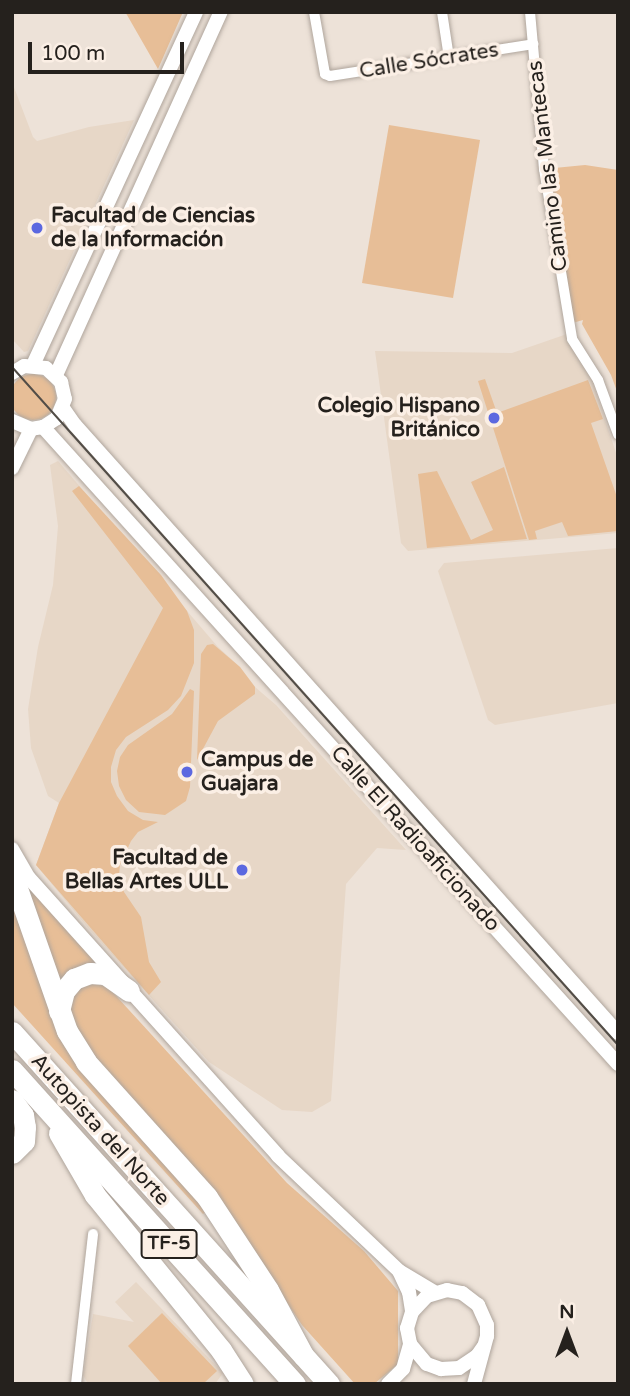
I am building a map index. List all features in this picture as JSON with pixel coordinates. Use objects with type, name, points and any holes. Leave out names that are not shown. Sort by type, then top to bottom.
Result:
[{"type":"highway","points":[[12,874],[59,1011],[86,1062],[207,1197],[268,1290],[303,1355]]},
{"type":"highway","points":[[59,1011],[64,991],[74,979],[90,973],[105,974],[129,990]]},
{"type":"highway","name":"Autopista del Norte","points":[[12,1032],[329,1384]]},
{"type":"highway","name":"Autopista del Norte","points":[[12,1070],[295,1384]]},
{"type":"highway","points":[[12,1100],[23,1115],[25,1127],[24,1141],[12,1153]]},
{"type":"highway","points":[[43,1103],[95,1195],[221,1350],[243,1384]]},
{"type":"street","points":[[23,368],[125,169],[196,12]]},
{"type":"street","points":[[56,375],[221,12]]},
{"type":"street","name":"Calle Sócrates","points":[[314,12],[325,75],[330,76],[534,44]]},
{"type":"street","points":[[442,12],[449,58]]},
{"type":"street","name":"Camino las Mantecas","points":[[530,12],[544,169],[572,339],[598,380],[618,434]]},
{"type":"street","points":[[125,169],[145,178]]},
{"type":"street","points":[[12,355],[23,368],[46,368],[56,375],[64,390],[63,408],[57,418],[37,428],[12,468]]},
{"type":"street","name":"Calle El Radioaficionado","points":[[63,408],[75,425],[618,1033]]},
{"type":"street","points":[[12,421],[37,428]]},
{"type":"street","name":"Calle El Radioaficionado","points":[[37,428],[618,1064]]},
{"type":"street","points":[[12,849],[29,877],[278,1156],[399,1271],[434,1292]]},
{"type":"street","points":[[76,1384],[93,1234]]},
{"type":"street","points":[[399,1271],[409,1292],[412,1312]]},
{"type":"street","points":[[388,1384],[403,1369],[410,1344],[407,1328],[412,1312],[421,1300],[434,1292],[455,1291],[478,1305],[487,1325],[474,1384]]},
{"type":"street","points":[[410,1344],[427,1364],[441,1369],[459,1368],[477,1356],[484,1346]]},
{"type":"street","points":[[403,1369],[427,1364]]},
{"type":"shaded area","points":[[125,12],[183,12],[158,69],[127,15]]},
{"type":"shaded area","points":[[12,82],[33,137],[37,141],[89,127],[134,120],[28,351],[24,352],[12,339]]},
{"type":"shaded area","points":[[389,125],[480,140],[453,298],[362,283]]},
{"type":"shaded area","points":[[585,165],[618,170],[618,394],[611,375],[582,324],[583,320],[569,324],[544,169]]},
{"type":"shaded area","name":"Colegio Hispano Británico","points":[[567,334],[591,377],[618,459],[618,533],[408,551],[401,543],[375,351],[512,353]]},
{"type":"shaded area","points":[[33,374],[49,381],[56,397],[49,413],[33,420],[17,413],[10,397],[17,381]]},
{"type":"shaded area","points":[[485,379],[497,413],[588,380],[603,419],[591,423],[618,500],[618,531],[568,536],[562,522],[535,531],[537,539],[529,540],[478,381]]},
{"type":"shaded area","name":"Campus de Guajara","points":[[58,461],[218,647],[240,667],[255,687],[276,705],[406,850],[377,848],[346,884],[331,1101],[312,1112],[282,1110],[209,1062],[89,929],[36,865],[59,803],[48,796],[31,748],[28,709],[38,647],[53,585],[58,526],[50,465]]},
{"type":"shaded area","points":[[504,467],[527,539],[427,548],[418,474],[437,471],[471,540],[493,530],[471,482]]},
{"type":"shaded area","points":[[79,486],[161,575],[187,611],[194,630],[194,663],[181,696],[168,710],[126,737],[116,750],[111,767],[111,782],[128,811],[143,820],[158,822],[138,832],[131,841],[120,865],[119,875],[124,892],[141,917],[149,962],[161,982],[149,995],[36,865],[59,803],[163,608],[72,491]]},
{"type":"shaded area","points":[[618,548],[618,703],[495,725],[488,720],[438,571],[444,563]]},
{"type":"shaded area","points":[[213,644],[240,667],[255,687],[255,694],[218,721],[197,760],[201,654],[207,645]]},
{"type":"shaded area","points":[[190,689],[194,691],[190,787],[186,801],[165,815],[139,812],[126,800],[119,786],[117,771],[120,757],[128,745],[172,714]]},
{"type":"shaded area","points":[[22,874],[103,969],[57,990]]},
{"type":"shaded area","points":[[12,894],[47,997],[209,1210],[203,1214],[12,1003]]},
{"type":"shaded area","points":[[87,982],[108,987],[287,1183],[364,1251],[398,1291],[398,1364],[374,1384],[355,1384],[302,1325],[229,1216],[88,1053],[70,1021],[70,994]]},
{"type":"shaded area","points":[[136,1282],[223,1373],[215,1384],[88,1384],[83,1375],[93,1314],[134,1322],[115,1302]]},
{"type":"shaded area","points":[[162,1313],[217,1371],[203,1384],[162,1384],[128,1346]]},
{"type":"tram line","points":[[12,367],[618,1045]]},
{"type":"place","name":"Facultad de Ciencias de la Información","points":[[37,228]]},
{"type":"place","name":"Colegio Hispano Británico","points":[[494,418]]},
{"type":"place","name":"Campus de Guajara","points":[[187,772]]},
{"type":"place","name":"Facultad de Bellas Artes ULL","points":[[242,870]]}]
